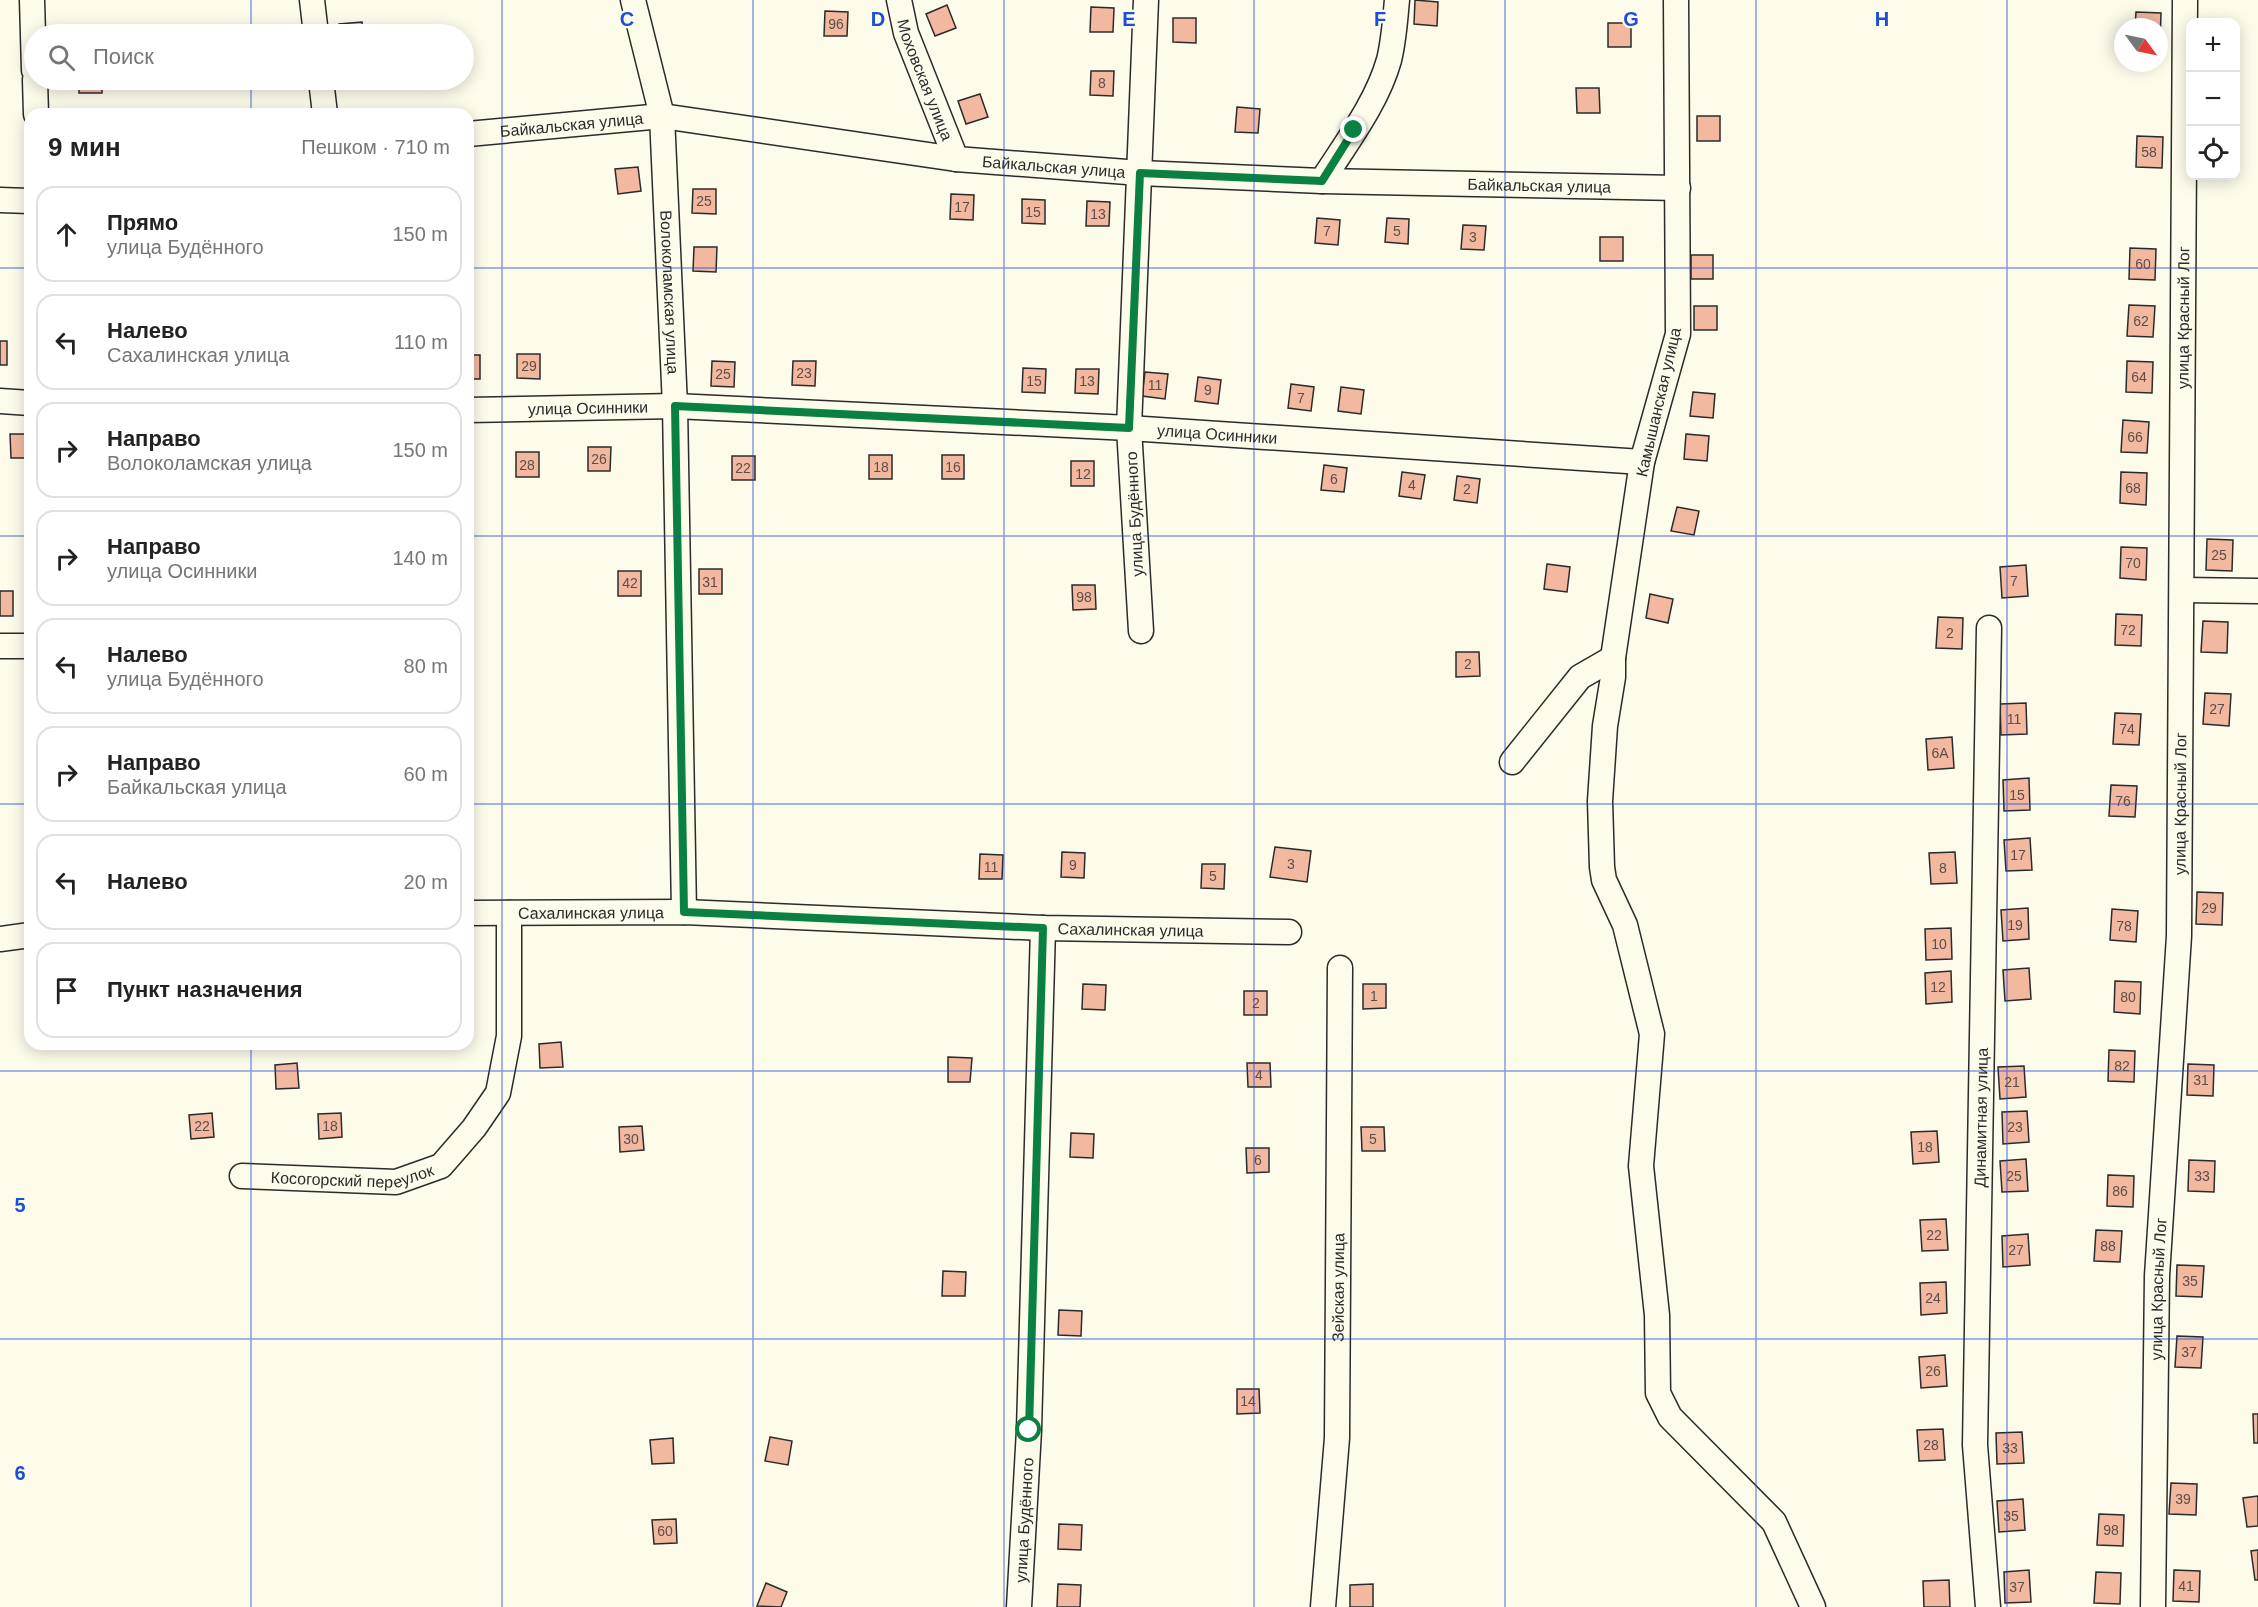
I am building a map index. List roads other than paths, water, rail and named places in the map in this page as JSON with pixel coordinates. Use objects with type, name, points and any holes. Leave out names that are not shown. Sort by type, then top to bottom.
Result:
[{"type":"street","points":[[32,0],[33,24]]},
{"type":"street","points":[[312,0],[315,24]]},
{"type":"street","name":"Волоколамская улица","points":[[633,0],[662,116],[675,406],[684,912]]},
{"type":"street","name":"Моховская улица","points":[[899,0],[906,33],[956,159]]},
{"type":"street","name":"улица Будённого","points":[[1142,631],[1129,428],[1146,0]]},
{"type":"street","points":[[1322,181],[1373,99],[1389,60],[1395,29],[1397,0]]},
{"type":"street","name":"Камышанская улица","points":[[1676,0],[1678,334],[1642,462],[1613,658],[1613,677],[1605,726],[1600,801],[1602,867],[1604,880],[1625,925],[1652,1034],[1647,1119],[1641,1166],[1657,1315],[1658,1393],[1670,1417],[1773,1522],[1813,1607]]},
{"type":"street","name":"улица Красный Лог","points":[[2153,1607],[2157,1276],[2179,936],[2185,0]]},
{"type":"street","points":[[35,90],[36,108]]},
{"type":"street","points":[[322,90],[324,108]]},
{"type":"street","name":"Байкальская улица","points":[[474,133],[662,116],[956,159],[1140,173],[1322,181],[1678,188]]},
{"type":"street","points":[[0,200],[24,201]]},
{"type":"street","points":[[0,401],[24,403]]},
{"type":"street","name":"улица Осинники","points":[[474,410],[675,406],[1129,428],[1642,462]]},
{"type":"street","points":[[2182,590],[2258,591]]},
{"type":"street","name":"Динамитная улица","points":[[1988,1607],[1975,1445],[1989,628]]},
{"type":"street","points":[[0,646],[24,646]]},
{"type":"street","points":[[1512,762],[1580,677],[1613,658]]},
{"type":"street","name":"Сахалинская улица","points":[[474,913],[684,912],[1043,928],[1289,932]]},
{"type":"street","name":"Косогорский переулок","points":[[242,1176],[396,1182],[441,1166],[474,1128],[498,1094],[509,1036],[509,914]]},
{"type":"street","name":"улица Будённого","points":[[1019,1607],[1030,1418],[1043,928]]},
{"type":"street","points":[[0,939],[24,936]]},
{"type":"street","name":"Зейская улица","points":[[1323,1607],[1337,1438],[1340,968]]}]
